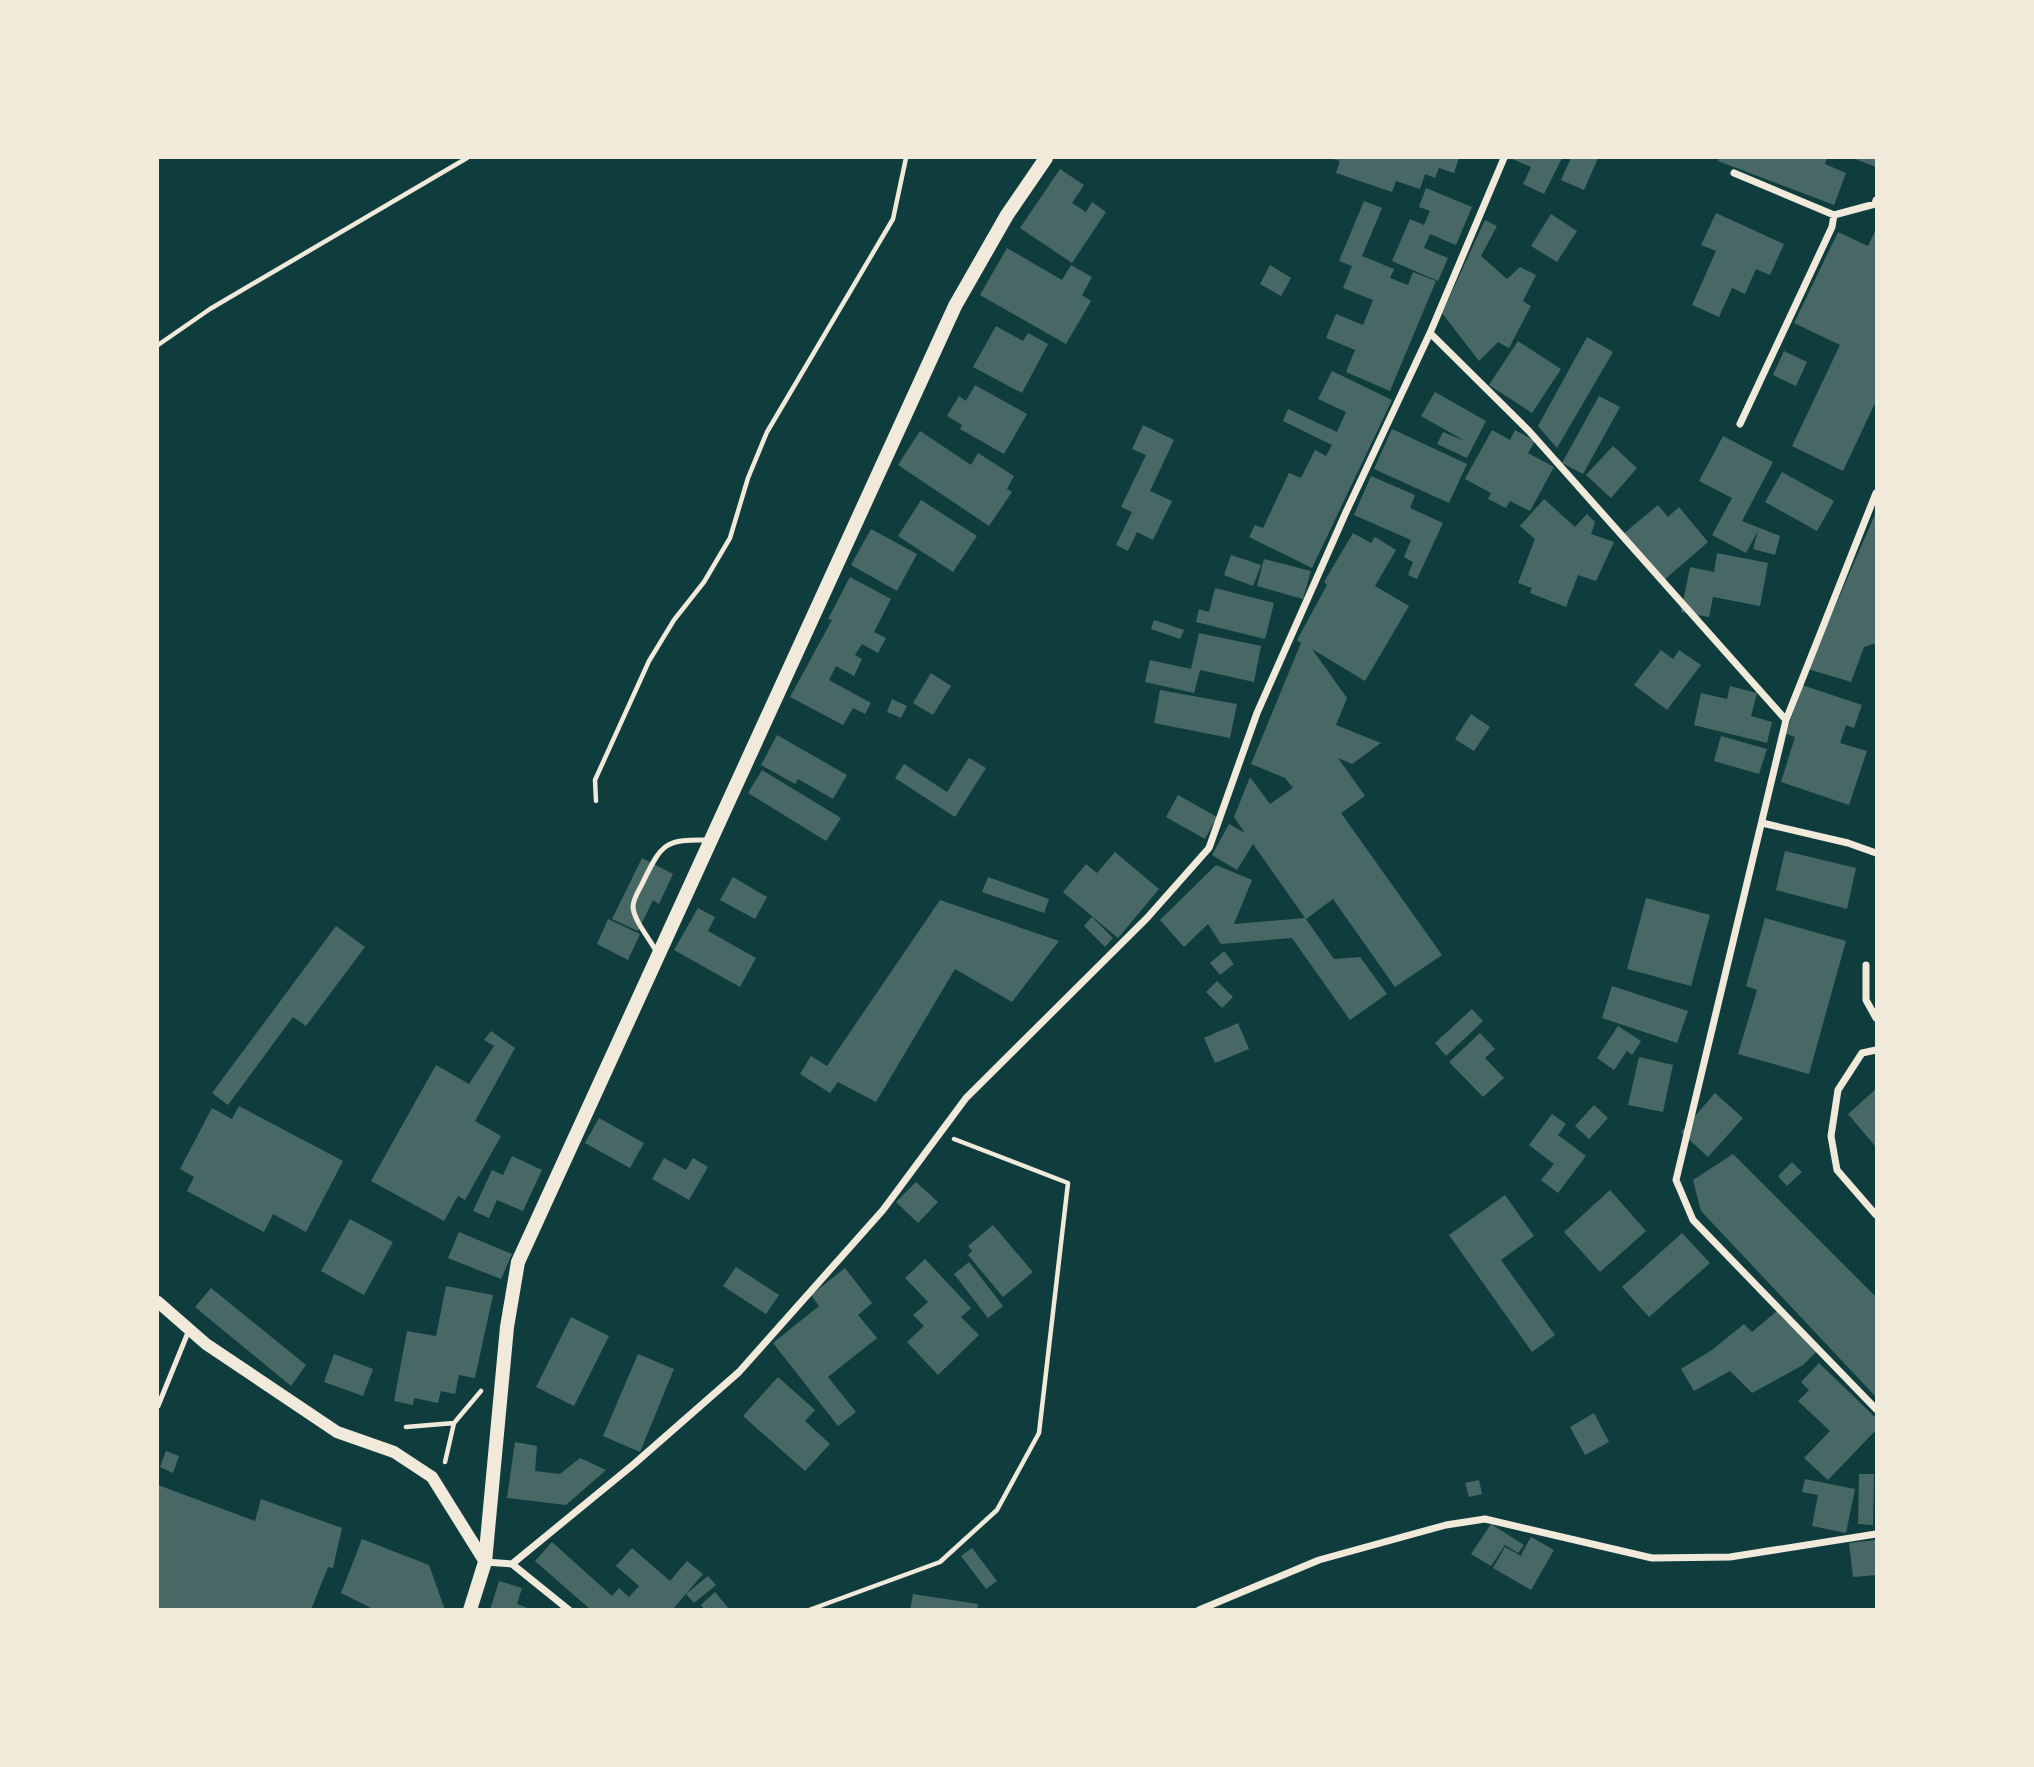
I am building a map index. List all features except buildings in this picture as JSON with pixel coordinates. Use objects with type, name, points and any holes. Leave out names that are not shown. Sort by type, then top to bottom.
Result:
[{"type":"main road","points":[[470,1609],[485,1562],[507,1327],[517,1262],[955,306],[981,258],[1046,158]]},
{"type":"street","points":[[512,1564],[739,1373],[883,1210],[967,1098],[1147,918],[1209,848],[1258,713],[1346,512],[1430,333],[1504,158]]},
{"type":"street","points":[[1734,173],[1834,215],[1875,204],[1877,200]]},
{"type":"street","points":[[1740,424],[1832,227],[1834,215]]},
{"type":"street","points":[[1430,333],[1529,431],[1786,720]]},
{"type":"street","points":[[1877,493],[1786,720],[1676,1180],[1693,1220],[1877,1409]]},
{"type":"street","points":[[1762,823],[1848,843],[1877,853]]},
{"type":"street","points":[[1866,965],[1866,1000],[1877,1018]]},
{"type":"street","points":[[1877,1050],[1862,1053],[1838,1090],[1832,1136],[1837,1170],[1877,1214]]},
{"type":"street","points":[[159,1300],[189,1330],[337,1432],[394,1452],[439,1485],[485,1562],[512,1564],[569,1609]]},
{"type":"street","points":[[1199,1609],[1319,1560],[1446,1525],[1485,1520],[1652,1558],[1730,1557],[1877,1534]]},
{"type":"lane","points":[[658,954],[635,913],[636,897],[659,851],[668,843],[678,840],[712,841]]},
{"type":"lane","points":[[158,1405],[189,1330]]},
{"type":"path","points":[[158,345],[210,309],[467,158]]},
{"type":"path","points":[[596,801],[595,780],[649,661],[674,620],[704,582],[730,538],[748,478],[767,432],[893,219],[906,158]]},
{"type":"path","points":[[809,1609],[940,1562],[997,1510],[1039,1433],[1068,1183],[940,1133]]},
{"type":"path","points":[[406,1427],[454,1423],[439,1485]]}]
